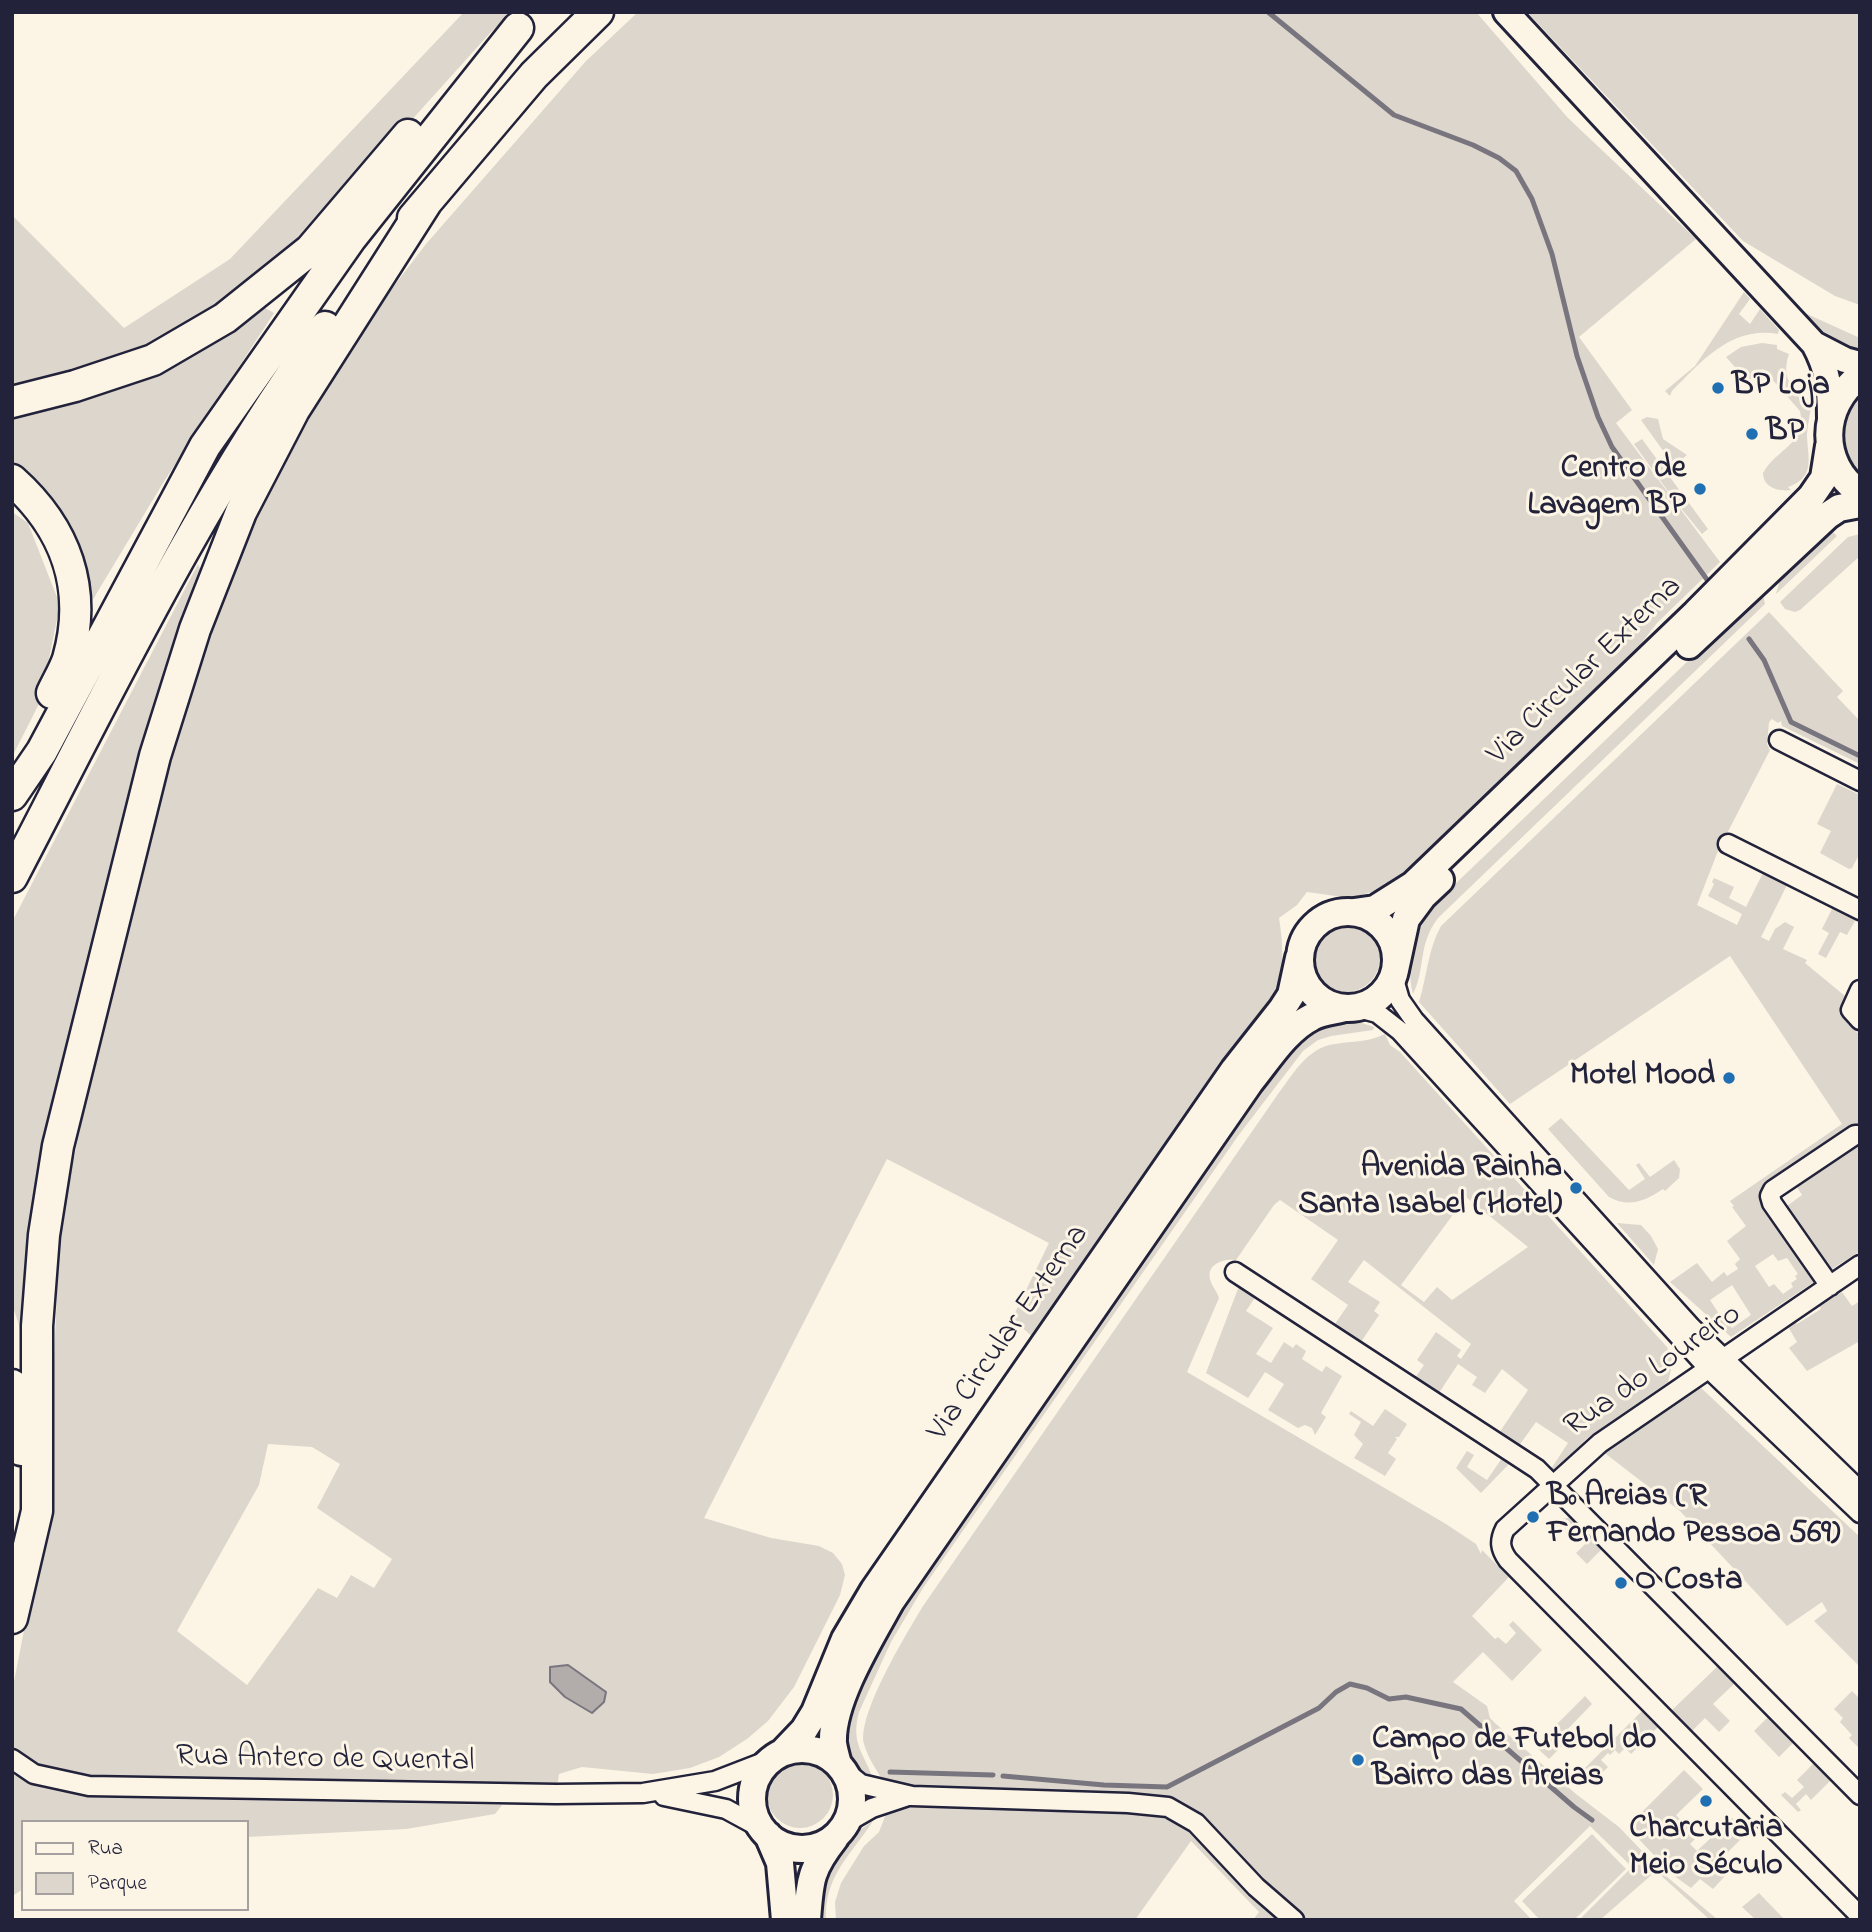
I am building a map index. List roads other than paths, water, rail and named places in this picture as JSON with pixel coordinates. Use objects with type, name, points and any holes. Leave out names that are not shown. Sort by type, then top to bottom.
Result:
[{"type":"highway","points":[[12,877],[188,541],[280,389],[333,316],[426,202],[534,75],[598,12]]},
{"type":"highway","points":[[12,402],[75,386],[153,360],[225,318],[310,250],[414,128],[526,20]]},
{"type":"highway","points":[[12,795],[43,751],[205,446],[351,237],[526,20]]},
{"type":"highway","points":[[12,1619],[37,1511],[37,1326],[44,1235],[58,1146],[155,756],[195,629],[241,512],[294,410],[426,202]]},
{"type":"highway","points":[[12,480],[34,499],[53,526],[75,583],[75,621],[68,661],[31,735],[12,786]]},
{"type":"highway","points":[[12,1385],[21,1441],[20,1584]]},
{"type":"main road","points":[[1506,12],[1814,344],[1827,374],[1830,418]]},
{"type":"main road","points":[[1814,344],[1860,364]]},
{"type":"main road","points":[[1830,418],[1841,393],[1860,376]]},
{"type":"main road","name":"Via Circular Externa","points":[[1354,912],[1375,909],[1413,885],[1696,613],[1811,497],[1824,478],[1830,418]]},
{"type":"main road","points":[[1829,446],[1839,471],[1860,493]]},
{"type":"main road","name":"Via Circular Externa","points":[[1394,973],[1406,919],[1423,897],[1827,516],[1839,508],[1860,504]]},
{"type":"main road","points":[[1354,912],[1369,917],[1386,932],[1396,953],[1394,973],[1379,997],[1364,1006],[1350,1008],[1330,1005],[1315,996],[1302,976],[1299,958],[1303,942],[1312,927],[1325,917],[1354,912]]},
{"type":"main road","name":"Via Circular Externa","points":[[777,1755],[804,1730],[814,1713],[845,1639],[873,1590],[1234,1070],[1283,1009],[1290,995],[1299,958]]},
{"type":"main road","name":"Via Circular Externa","points":[[840,1766],[833,1745],[834,1728],[864,1649],[891,1601],[1250,1082],[1282,1042],[1312,1017],[1350,1008]]},
{"type":"main road","points":[[785,1920],[780,1863],[754,1814],[752,1799],[757,1777],[777,1755],[797,1749],[826,1755],[840,1766],[852,1795],[851,1809],[843,1827],[818,1860],[809,1886],[807,1920]]},
{"type":"main road","points":[[764,1832],[781,1844],[813,1848],[828,1842],[843,1827]]},
{"type":"street","points":[[1779,740],[1860,781]]},
{"type":"street","points":[[1728,844],[1860,910]]},
{"type":"street","points":[[1394,973],[1400,1000],[1414,1020],[1655,1290],[1716,1364],[1860,1492]]},
{"type":"street","points":[[1350,1008],[1377,1013],[1400,1031],[1860,1513]]},
{"type":"street","points":[[1830,1286],[1772,1203],[1770,1196],[1773,1190],[1854,1135],[1860,1135]]},
{"type":"street","name":"Rua do Loureiro","points":[[1860,1265],[1600,1443],[1505,1528],[1500,1544],[1508,1560],[1860,1916]]},
{"type":"street","points":[[1235,1272],[1537,1469],[1860,1795]]},
{"type":"street","points":[[643,1793],[715,1781],[777,1755]]},
{"type":"street","name":"Rua Antero de Quental","points":[[12,1759],[34,1774],[89,1786],[643,1793]]},
{"type":"street","points":[[840,1766],[861,1784],[912,1796],[1128,1803],[1168,1807],[1196,1823],[1256,1887],[1294,1920]]},
{"type":"street","points":[[643,1793],[717,1806],[764,1832]]},
{"type":"street","points":[[843,1827],[872,1808],[912,1796]]},
{"type":"waterway","points":[[1268,12],[1394,115],[1473,145],[1499,158],[1516,171],[1532,199],[1552,254],[1577,356],[1598,417],[1612,447],[1708,581]]},
{"type":"waterway","points":[[1749,639],[1764,660],[1791,722],[1860,756]]},
{"type":"waterway","points":[[1003,1776],[1104,1785],[1167,1787],[1319,1708],[1336,1692],[1350,1684],[1367,1688],[1389,1699],[1406,1697],[1461,1709],[1592,1820]]},
{"type":"waterway","points":[[890,1772],[993,1775]]},
{"type":"place","name":"BP Loja","points":[[1718,388]]},
{"type":"place","name":"BP","points":[[1752,434]]},
{"type":"place","name":"Centro de Lavagem BP","points":[[1700,489]]},
{"type":"place","name":"Motel Mood","points":[[1729,1078]]},
{"type":"place","name":"Avenida Rainha Santa Isabel (Hotel)","points":[[1576,1188]]},
{"type":"place","name":"Bº Areias (R Fernando Pessoa 569)","points":[[1533,1517]]},
{"type":"place","name":"O Costa","points":[[1621,1583]]},
{"type":"place","name":"Campo de Futebol do Bairro das Areias","points":[[1358,1760]]},
{"type":"place","name":"Charcutaria Meio Século","points":[[1706,1801]]}]
